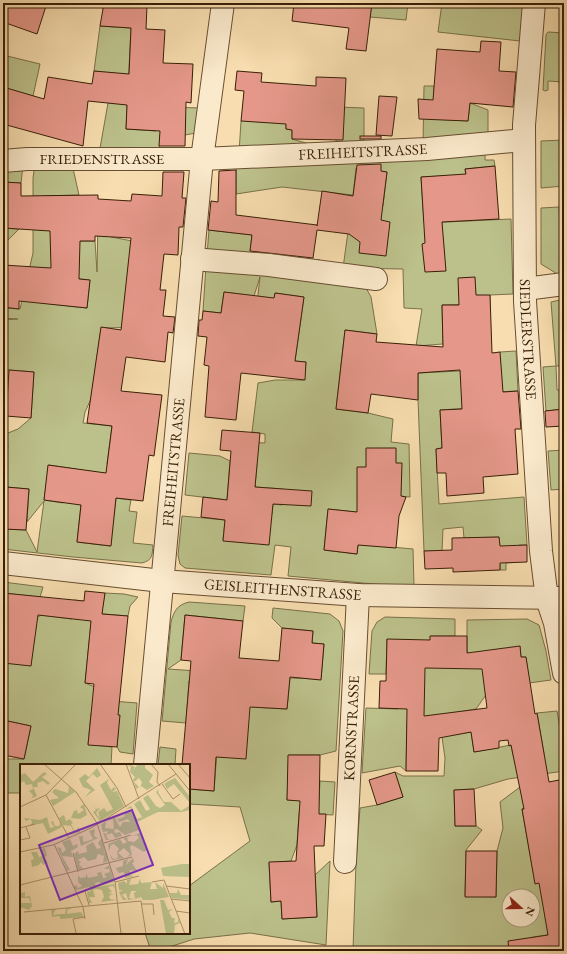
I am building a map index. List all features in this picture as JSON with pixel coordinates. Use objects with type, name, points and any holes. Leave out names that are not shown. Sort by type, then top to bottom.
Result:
[{"type":"street","name":"FREIHEITSTRASSE","points":[[145,764],[202,159],[223,3]]},
{"type":"street","name":"SIEDLERSTRASSE","points":[[534,3],[524,125],[525,289],[541,551],[555,598],[555,623],[564,673]]},
{"type":"street","name":"FREIHEITSTRASSE","points":[[202,159],[427,149],[524,140]]},
{"type":"street","name":"FRIEDENSTRASSE","points":[[3,161],[27,159],[202,159]]},
{"type":"street","points":[[192,259],[269,265],[376,279]]},
{"type":"street","points":[[525,289],[564,284]]},
{"type":"street","name":"GEISLEITHENSTRASSE","points":[[3,563],[162,580],[358,595],[555,598]]},
{"type":"street","name":"KORNSTRASSE","points":[[345,862],[358,595]]},
{"type":"green space","points":[[372,3],[408,3],[406,20],[370,17]]},
{"type":"green space","points":[[442,3],[503,3],[523,6],[520,41],[438,32]]},
{"type":"green space","points":[[100,26],[131,28],[126,129],[156,131],[165,107],[201,108],[196,133],[185,135],[160,134],[159,155],[99,154],[108,103],[110,73],[94,71]]},
{"type":"green space","points":[[548,32],[564,33],[564,80],[563,82],[548,81],[548,90],[545,91],[543,90],[546,35]]},
{"type":"green space","points":[[3,55],[40,64],[33,96],[3,87]]},
{"type":"green space","points":[[424,86],[434,86],[433,119],[468,121],[470,103],[488,110],[488,138],[423,145]]},
{"type":"green space","points":[[287,105],[286,129],[292,130],[292,139],[313,145],[336,144],[337,107],[364,108],[364,148],[239,153],[241,121]]},
{"type":"green space","points":[[564,140],[564,186],[541,188],[541,141]]},
{"type":"green space","points":[[485,150],[485,160],[494,160],[495,166],[465,169],[467,188],[443,176],[421,177],[424,223],[511,219],[513,294],[490,295],[490,304],[442,305],[443,344],[416,346],[422,309],[404,308],[403,269],[343,268],[352,203],[383,206],[387,172],[356,168],[353,195],[282,187],[236,194],[236,162]]},
{"type":"green space","points":[[35,164],[72,164],[79,195],[44,196],[80,241],[95,241],[97,272],[98,218],[112,218],[111,237],[164,247],[163,260],[130,256],[149,327],[101,328],[91,399],[85,412],[83,423],[112,426],[107,464],[147,469],[133,478],[49,465],[44,500],[63,503],[66,485],[82,495],[77,542],[110,546],[116,498],[131,500],[129,511],[137,512],[133,543],[153,545],[150,559],[146,562],[142,563],[73,557],[3,549],[3,529],[26,530],[37,552],[44,501],[27,522],[29,489],[6,487],[3,527],[3,464],[5,464],[8,445],[3,444],[3,435],[18,429],[31,418],[34,372],[9,370],[3,368],[3,320],[18,319],[3,318],[3,308],[20,309],[33,253],[33,178]],"holes":[[[46,275],[90,280],[87,308],[42,303]]]},
{"type":"green space","points":[[23,165],[21,183],[3,182],[3,167]]},
{"type":"green space","points":[[559,207],[564,275],[559,275],[541,264],[541,208]]},
{"type":"green space","points":[[3,228],[19,229],[3,245]]},
{"type":"green space","points":[[209,230],[252,235],[250,251],[320,260],[307,266],[207,255]]},
{"type":"green space","points":[[206,266],[365,286],[371,297],[377,334],[345,330],[336,409],[368,413],[393,419],[391,442],[409,444],[410,497],[386,495],[384,515],[328,509],[324,550],[357,554],[359,534],[381,546],[413,549],[414,586],[395,586],[288,576],[291,547],[275,545],[271,575],[185,568],[180,564],[178,555],[182,516],[225,520],[223,540],[250,543],[272,514],[273,504],[282,505],[283,489],[255,487],[257,463],[243,462],[247,442],[265,443],[265,434],[252,432],[258,383],[275,380],[304,380],[306,362],[295,361],[304,297],[275,293],[270,323],[255,321],[260,277],[254,296],[224,292],[221,313],[203,311]]},
{"type":"green space","points":[[560,300],[564,345],[564,366],[556,366],[551,302]]},
{"type":"green space","points":[[516,351],[518,391],[496,392],[470,408],[440,410],[442,448],[436,449],[439,504],[524,497],[527,545],[519,545],[519,562],[506,563],[506,570],[500,570],[499,537],[464,538],[463,527],[443,529],[442,551],[424,551],[418,373],[460,371],[500,352]]},
{"type":"green space","points":[[556,366],[557,390],[564,390],[564,409],[546,411],[543,367]]},
{"type":"green space","points":[[564,450],[564,489],[551,490],[548,451]]},
{"type":"green space","points":[[189,453],[220,456],[230,461],[227,500],[185,495]]},
{"type":"green space","points":[[3,582],[43,587],[40,597],[3,593]]},
{"type":"green space","points":[[105,593],[124,594],[138,597],[130,606],[128,616],[92,613],[85,683],[100,689],[100,700],[137,703],[133,754],[120,752],[117,747],[119,716],[91,713],[88,744],[112,747],[111,764],[20,764],[20,793],[3,793],[3,759],[24,759],[31,726],[3,720],[3,663],[37,617],[42,615],[72,619],[74,600],[103,603]]},
{"type":"green space","points":[[189,602],[245,606],[243,621],[185,615],[181,660],[168,669],[240,674],[252,707],[287,709],[290,678],[321,679],[324,644],[312,643],[313,631],[282,628],[272,618],[273,608],[330,614],[339,621],[343,631],[336,751],[320,755],[289,755],[287,800],[319,801],[320,781],[335,782],[333,815],[299,813],[297,845],[291,861],[269,863],[271,902],[281,901],[282,919],[317,917],[315,875],[330,861],[326,945],[250,933],[194,939],[157,951],[151,951],[145,934],[190,934],[190,885],[250,841],[240,807],[190,804],[190,789],[214,791],[217,751],[189,681],[186,723],[162,721],[171,622],[173,615],[182,605]]},
{"type":"green space","points":[[385,617],[455,619],[455,636],[431,636],[428,650],[467,668],[467,620],[527,619],[539,625],[546,651],[551,680],[529,683],[526,657],[521,657],[520,646],[476,709],[453,713],[452,735],[471,732],[474,752],[511,745],[514,759],[544,754],[537,713],[557,711],[564,751],[564,771],[508,779],[474,789],[454,790],[455,826],[476,826],[482,830],[466,850],[465,896],[496,897],[497,851],[503,828],[500,802],[520,787],[550,803],[522,809],[535,883],[563,878],[548,935],[533,937],[535,951],[353,950],[356,863],[360,808],[377,805],[403,797],[395,772],[403,776],[444,776],[445,758],[440,723],[407,722],[406,771],[400,766],[362,773],[366,708],[398,709],[398,700],[387,639],[386,674],[369,674],[372,631],[377,622]]},
{"type":"green space","points":[[160,747],[176,749],[175,764],[158,764]]},
{"type":"building","points":[[3,3],[36,3],[46,6],[37,34],[3,22]]},
{"type":"building","points":[[104,3],[147,5],[146,29],[165,30],[163,63],[193,64],[191,103],[186,102],[185,146],[159,146],[160,131],[126,129],[127,105],[88,101],[83,146],[3,124],[3,87],[44,99],[48,77],[92,84],[94,71],[129,74],[131,28],[100,26]]},
{"type":"building","points":[[294,3],[372,3],[366,51],[346,49],[349,28],[292,21]]},
{"type":"building","points":[[481,41],[501,42],[499,71],[516,72],[513,107],[470,103],[468,121],[419,119],[418,99],[433,100],[437,49],[480,52]]},
{"type":"building","points":[[237,71],[262,73],[261,82],[316,86],[316,77],[346,78],[343,140],[292,139],[292,130],[286,129],[286,124],[241,121],[244,91],[235,90]]},
{"type":"building","points":[[379,96],[397,97],[392,136],[376,135]]},
{"type":"building","points":[[360,136],[381,136],[381,139],[360,139]]},
{"type":"building","points":[[381,164],[381,171],[387,172],[381,220],[390,222],[386,256],[359,253],[360,242],[349,234],[317,230],[313,258],[250,251],[252,235],[208,230],[211,201],[218,202],[219,171],[236,170],[236,215],[317,226],[322,191],[353,196],[357,165]]},
{"type":"building","points":[[495,166],[499,219],[442,222],[446,271],[425,272],[422,244],[425,243],[421,177],[466,174],[465,169]]},
{"type":"building","points":[[163,172],[184,172],[182,198],[186,198],[183,227],[179,227],[178,255],[164,254],[160,290],[166,290],[163,316],[175,317],[173,333],[168,332],[165,362],[126,357],[121,391],[162,395],[154,456],[149,455],[143,501],[116,498],[111,546],[77,542],[81,505],[44,500],[48,465],[106,473],[112,426],[87,423],[101,327],[121,330],[131,238],[95,236],[95,241],[80,241],[79,279],[90,280],[87,308],[19,301],[19,309],[3,307],[3,265],[51,268],[50,231],[3,228],[3,182],[21,183],[21,196],[98,195],[98,199],[131,201],[132,194],[162,196]]},
{"type":"building","points":[[475,277],[476,295],[490,295],[492,353],[500,352],[503,392],[518,391],[521,429],[515,429],[518,474],[483,477],[484,493],[447,496],[446,473],[437,473],[436,449],[442,448],[440,410],[462,409],[460,370],[418,373],[418,400],[371,394],[368,413],[336,409],[345,330],[377,334],[376,342],[443,347],[442,305],[459,305],[458,278]]},
{"type":"building","points":[[224,292],[274,298],[275,293],[304,297],[295,361],[306,362],[305,380],[241,373],[236,420],[205,417],[209,366],[204,365],[207,337],[198,336],[199,320],[202,320],[203,311],[221,313]]},
{"type":"building","points":[[9,370],[34,372],[31,418],[6,416]]},
{"type":"building","points":[[564,409],[564,426],[546,427],[545,411]]},
{"type":"building","points":[[222,430],[260,433],[255,487],[312,491],[311,506],[273,504],[269,545],[223,541],[225,520],[201,517],[203,497],[227,500],[231,451],[220,450]]},
{"type":"building","points":[[366,448],[396,448],[396,463],[402,463],[401,496],[406,497],[399,516],[396,548],[358,545],[357,554],[324,550],[328,509],[357,512],[357,467],[366,467]]},
{"type":"building","points":[[6,487],[29,489],[26,530],[3,529]]},
{"type":"building","points":[[499,537],[500,546],[527,545],[527,562],[500,563],[500,570],[453,572],[453,568],[425,569],[424,551],[452,550],[452,538]]},
{"type":"building","points":[[85,591],[105,593],[102,614],[128,616],[118,715],[120,715],[117,747],[88,745],[94,684],[85,683],[91,621],[38,615],[31,666],[3,663],[3,593],[84,601]]},
{"type":"building","points":[[185,615],[243,621],[239,658],[279,661],[282,628],[313,631],[312,643],[324,644],[321,680],[290,677],[287,709],[250,707],[246,759],[216,757],[214,791],[190,789],[190,764],[182,764],[191,661],[181,660]]},
{"type":"building","points":[[430,636],[467,636],[467,653],[520,646],[521,657],[526,657],[535,714],[537,713],[549,782],[564,779],[564,951],[509,951],[508,941],[548,935],[541,888],[539,883],[535,884],[522,809],[524,809],[511,745],[509,746],[508,740],[499,741],[499,748],[474,752],[471,732],[439,738],[438,771],[406,771],[407,709],[379,708],[380,681],[386,681],[387,639],[430,640]],"holes":[[[425,668],[482,669],[487,708],[424,716]]]},
{"type":"building","points":[[3,720],[31,726],[24,759],[3,755]]},
{"type":"building","points":[[288,755],[320,755],[319,814],[326,814],[324,846],[314,846],[317,917],[282,919],[281,901],[271,902],[269,862],[296,861],[300,801],[287,800]]},
{"type":"building","points":[[395,772],[403,797],[377,805],[369,780]]},
{"type":"building","points":[[474,789],[476,826],[455,826],[454,790]]},
{"type":"building","points":[[466,851],[497,851],[496,897],[465,897]]}]
